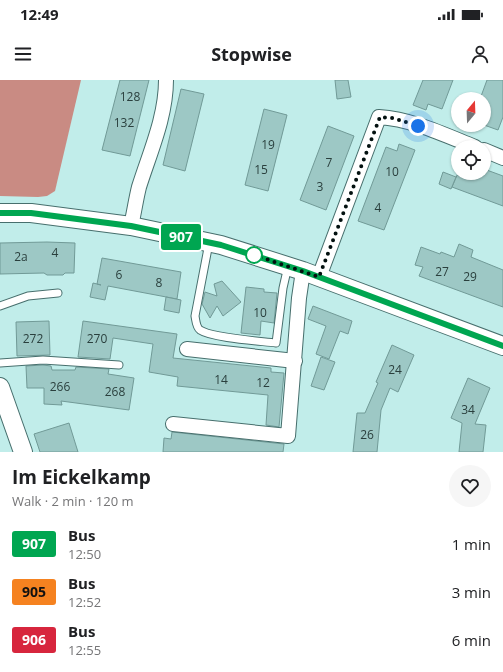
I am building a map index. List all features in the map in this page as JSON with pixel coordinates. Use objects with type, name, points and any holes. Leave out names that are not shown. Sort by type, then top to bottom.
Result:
[{"type":"street","points":[[131,226],[139,188],[153,148],[166,95],[166,80]]},
{"type":"street","points":[[172,424],[288,436],[299,298],[303,271],[380,117],[393,118],[407,122],[456,140]]},
{"type":"street","points":[[491,153],[503,158]]},
{"type":"street","points":[[0,213],[31,213],[131,226],[221,245],[303,271],[503,346]]},
{"type":"street","points":[[186,349],[295,361]]},
{"type":"street","points":[[0,387],[23,452]]},
{"type":"lane","points":[[209,243],[195,316],[196,324],[199,330],[210,335],[276,343],[283,288],[303,271]]},
{"type":"lane","points":[[0,306],[28,296],[58,293]]},
{"type":"lane","points":[[0,363],[43,360],[119,365]]},
{"type":"shaded area","points":[[0,80],[81,80],[55,191],[47,196],[0,196]]},
{"type":"building","points":[[120,80],[149,80],[130,156],[102,150]]},
{"type":"building","points":[[335,80],[348,80],[351,97],[337,99]]},
{"type":"building","points":[[423,80],[453,80],[442,109],[428,104],[426,110],[413,105]]},
{"type":"building","points":[[487,80],[503,80],[503,117],[498,130],[491,128],[491,92],[483,92]]},
{"type":"building","points":[[181,89],[204,94],[185,171],[163,165]]},
{"type":"building","points":[[264,109],[287,115],[268,191],[245,185]]},
{"type":"building","points":[[328,126],[354,136],[326,210],[300,200]]},
{"type":"building","points":[[399,144],[415,150],[384,230],[358,221],[386,147],[397,151]]},
{"type":"building","points":[[443,172],[451,175],[451,180],[455,180],[451,189],[439,184]]},
{"type":"building","points":[[491,172],[503,176],[503,206],[452,187],[455,180],[491,180]]},
{"type":"building","points":[[0,243],[75,243],[74,273],[65,273],[63,275],[47,275],[44,273],[0,274]]},
{"type":"building","points":[[459,244],[473,250],[471,257],[503,270],[503,307],[419,276],[423,267],[415,265],[421,247],[454,257]]},
{"type":"building","points":[[102,258],[181,272],[177,299],[108,286],[105,300],[90,297],[93,283],[97,284]]},
{"type":"building","points":[[222,281],[241,302],[223,316],[217,306],[210,318],[202,304],[205,292],[217,296],[214,284]]},
{"type":"building","points":[[246,287],[264,289],[264,292],[277,293],[274,323],[261,321],[260,335],[241,333]]},
{"type":"building","points":[[166,297],[181,300],[179,313],[164,310]]},
{"type":"building","points":[[313,306],[352,321],[348,334],[340,331],[329,359],[316,354],[326,326],[308,319]]},
{"type":"building","points":[[49,321],[50,355],[17,356],[16,322]]},
{"type":"building","points":[[83,321],[177,334],[173,358],[271,368],[271,372],[284,373],[279,427],[266,425],[268,395],[177,386],[178,377],[149,372],[153,344],[113,338],[110,359],[78,357]]},
{"type":"building","points":[[392,345],[414,355],[398,392],[390,388],[381,410],[377,452],[353,452],[357,413],[365,413],[378,383],[376,382]]},
{"type":"building","points":[[321,357],[335,362],[324,390],[311,386]]},
{"type":"building","points":[[26,366],[51,366],[52,370],[75,370],[76,367],[109,369],[108,374],[134,378],[129,410],[61,401],[62,405],[44,404],[44,388],[27,388]]},
{"type":"building","points":[[468,378],[490,388],[475,424],[486,425],[483,452],[459,452],[462,423],[451,418]]},
{"type":"building","points":[[69,423],[78,452],[40,452],[34,434]]},
{"type":"building","points":[[172,432],[284,444],[283,452],[163,452],[164,438],[171,439]]},
{"type":"bus line","name":"907","points":[[0,213],[31,213],[131,226],[221,245],[303,271],[503,346]]},
{"type":"route","points":[[254,255],[319,277],[380,117],[393,118],[418,126]]}]
